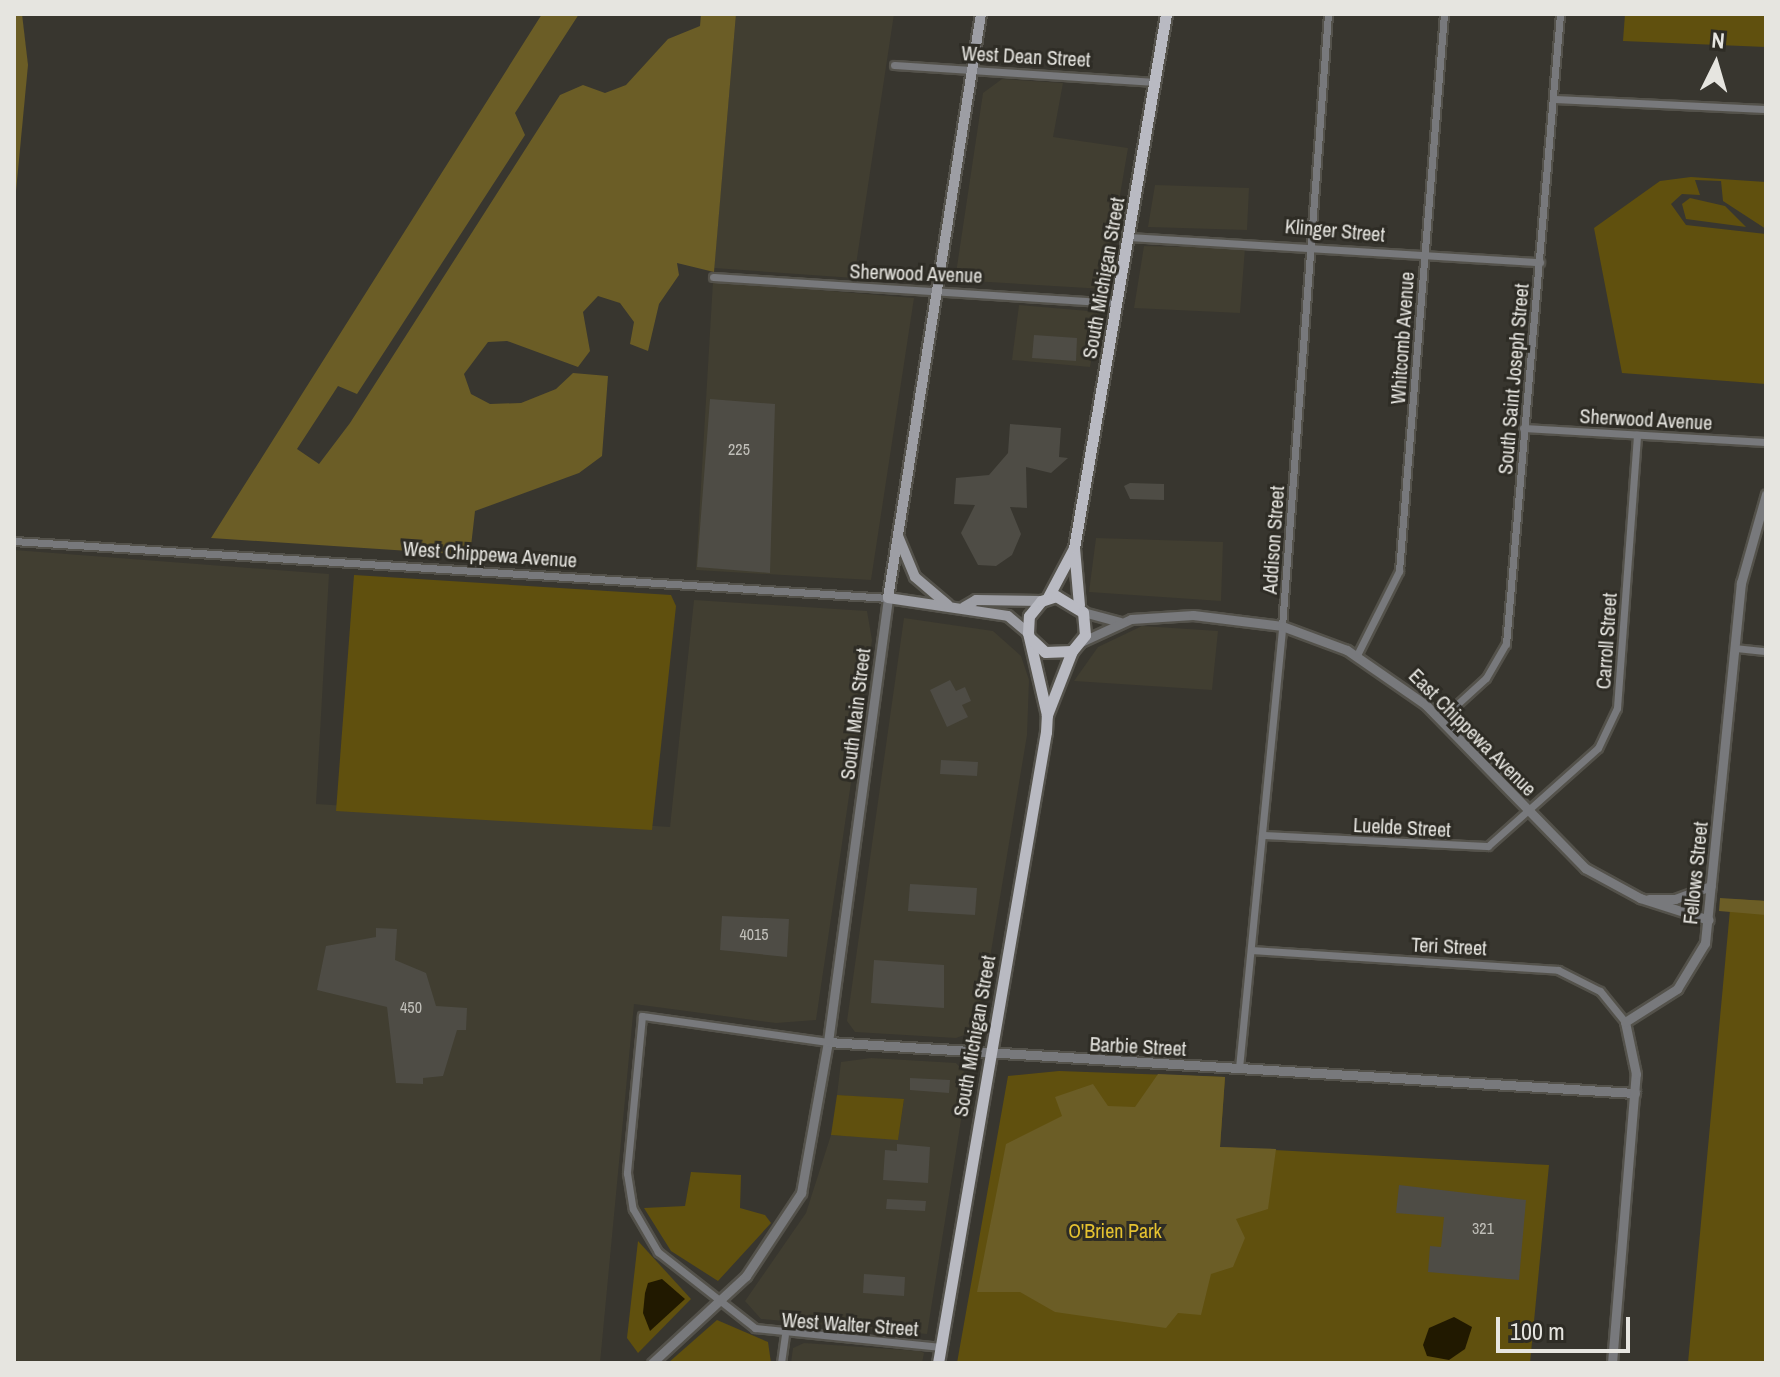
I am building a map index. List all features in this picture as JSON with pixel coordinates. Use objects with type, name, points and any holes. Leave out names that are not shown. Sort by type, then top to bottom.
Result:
[{"type":"main road","name":"South Main Street","points":[[888,598],[981,14]]},
{"type":"main road","name":"South Michigan Street","points":[[1081,608],[1074,548],[1166,14]]},
{"type":"main road","points":[[897,534],[915,577],[948,605]]},
{"type":"main road","name":"South Michigan Street","points":[[1044,599],[1074,548]]},
{"type":"main road","name":"West Chippewa Avenue","points":[[888,598],[1008,616],[1030,636]]},
{"type":"main road","points":[[1044,599],[1081,608],[1076,647],[1045,652],[1030,636],[1029,616],[1044,599]]},
{"type":"main road","name":"West Chippewa Avenue","points":[[964,607],[976,600],[1044,599]]},
{"type":"main road","name":"South Michigan Street","points":[[1030,636],[1047,715]]},
{"type":"main road","name":"South Michigan Street","points":[[938,1363],[1047,715],[1076,647]]},
{"type":"street","name":"Addison Street","points":[[1239,1068],[1282,626],[1328,14]]},
{"type":"street","name":"Whitcomb Avenue","points":[[1357,655],[1399,571],[1444,14]]},
{"type":"street","name":"South Saint Joseph Street","points":[[1440,720],[1503,655],[1560,14]]},
{"type":"street","name":"West Dean Street","points":[[894,65],[1155,82]]},
{"type":"street","points":[[1553,99],[1766,109]]},
{"type":"street","name":"Klinger Street","points":[[1128,237],[1310,244],[1540,262]]},
{"type":"street","name":"Sherwood Avenue","points":[[713,277],[1117,303]]},
{"type":"street","name":"Sherwood Avenue","points":[[1523,428],[1766,442]]},
{"type":"street","name":"Carroll Street","points":[[1529,814],[1598,748],[1616,717],[1637,435]]},
{"type":"street","name":"Fellows Street","points":[[1625,1022],[1677,989],[1700,956],[1709,920],[1745,558],[1766,494]]},
{"type":"street","name":"West Chippewa Avenue","points":[[14,541],[888,598]]},
{"type":"street","name":"South Main Street","points":[[652,1363],[719,1302],[765,1253],[801,1193],[828,1042],[888,598]]},
{"type":"street","name":"East Chippewa Avenue","points":[[1081,608],[1120,622]]},
{"type":"street","name":"East Chippewa Avenue","points":[[1076,647],[1120,622],[1193,615],[1282,626],[1357,655],[1440,720],[1575,860],[1640,898],[1709,920]]},
{"type":"street","points":[[1735,648],[1766,651]]},
{"type":"street","name":"Luelde Street","points":[[1262,835],[1476,848],[1497,842],[1529,814]]},
{"type":"street","points":[[1640,898],[1675,899],[1711,886]]},
{"type":"street","name":"Teri Street","points":[[1251,950],[1558,970],[1600,991],[1625,1022]]},
{"type":"street","name":"Barbie Street","points":[[642,1016],[828,1042],[989,1056],[1635,1093]]},
{"type":"street","name":"West Walter Street","points":[[642,1016],[627,1173],[633,1209],[658,1252],[755,1328],[785,1335],[941,1347]]},
{"type":"street","points":[[1612,1363],[1635,1093],[1635,1051],[1625,1022]]},
{"type":"street","points":[[781,1363],[785,1335]]},
{"type":"shaded area","points":[[736,14],[894,14],[854,278],[714,268]]},
{"type":"shaded area","points":[[1002,79],[1063,83],[1053,137],[1128,148],[1104,289],[955,280],[983,93]]},
{"type":"shaded area","points":[[1155,185],[1249,188],[1247,230],[1148,227]]},
{"type":"shaded area","points":[[1144,246],[1245,248],[1240,313],[1134,308]]},
{"type":"shaded area","points":[[713,281],[914,298],[871,580],[696,570]]},
{"type":"shaded area","points":[[1019,305],[1100,312],[1090,367],[1012,360]]},
{"type":"shaded area","points":[[1096,538],[1223,542],[1221,601],[1089,592]]},
{"type":"shaded area","points":[[14,550],[329,574],[316,804],[670,827],[694,600],[867,611],[872,640],[816,1020],[776,1023],[634,1004],[600,1363],[14,1363]]},
{"type":"shaded area","points":[[904,618],[993,631],[1021,656],[1029,680],[1027,735],[978,1030],[956,1038],[855,1032],[847,1021]]},
{"type":"shaded area","points":[[1142,626],[1218,631],[1212,690],[1074,681],[1098,647]]},
{"type":"shaded area","points":[[871,1058],[956,1063],[968,1076],[927,1334],[761,1319],[745,1301],[806,1213],[831,1135],[898,1139],[904,1100],[837,1095],[841,1062]]},
{"type":"shaded area","points":[[662,1279],[685,1299],[650,1331],[643,1313],[645,1293],[648,1283]]},
{"type":"shaded area","points":[[1454,1317],[1472,1327],[1465,1349],[1449,1360],[1427,1356],[1423,1345],[1429,1328]]},
{"type":"shaded area","points":[[804,1343],[924,1353],[922,1363],[791,1363],[793,1348]]},
{"type":"green space","points":[[14,14],[22,14],[28,65],[14,212]]},
{"type":"green space","points":[[542,14],[579,14],[515,113],[525,135],[357,394],[338,386],[297,449],[319,464],[350,423],[560,95],[583,85],[605,93],[626,85],[668,39],[700,26],[701,14],[736,14],[714,272],[677,263],[679,275],[659,304],[648,351],[630,344],[634,322],[620,303],[598,296],[583,312],[590,351],[578,367],[507,341],[488,342],[464,374],[471,394],[490,404],[521,403],[556,389],[573,373],[608,376],[602,456],[579,473],[475,511],[470,555],[211,538]]},
{"type":"green space","points":[[1625,14],[1766,14],[1766,47],[1623,41]]},
{"type":"green space","points":[[1691,177],[1766,182],[1766,229],[1723,201],[1721,181],[1695,180],[1700,195],[1682,194],[1671,204],[1686,225],[1766,234],[1766,384],[1622,373],[1594,228],[1660,181]]},
{"type":"green space","points":[[1690,198],[1725,206],[1746,227],[1686,219],[1682,204]]},
{"type":"green space","points":[[354,575],[671,595],[676,606],[652,830],[336,811]]},
{"type":"green space","points":[[1720,898],[1766,901],[1766,915],[1719,911]]},
{"type":"green space","points":[[1731,899],[1766,901],[1766,1363],[1688,1363]]},
{"type":"green space","name":"O'Brien Park","points":[[1059,1071],[1225,1077],[1220,1147],[1549,1165],[1530,1363],[957,1363],[1008,1076]]},
{"type":"green space","points":[[1158,1074],[1225,1077],[1220,1147],[1276,1149],[1268,1209],[1236,1219],[1245,1238],[1233,1267],[1211,1274],[1201,1315],[1178,1313],[1166,1328],[1055,1312],[1020,1292],[977,1292],[1006,1144],[1062,1116],[1055,1097],[1093,1084],[1108,1106],[1135,1107]]},
{"type":"green space","points":[[837,1095],[904,1099],[898,1140],[831,1135]]},
{"type":"green space","points":[[691,1172],[741,1175],[740,1208],[765,1215],[771,1223],[718,1281],[671,1251],[644,1208],[685,1206]]},
{"type":"green space","points":[[638,1241],[691,1299],[638,1353],[627,1338]]},
{"type":"green space","points":[[717,1320],[768,1342],[771,1363],[668,1363]]},
{"type":"building","points":[[1034,335],[1077,338],[1076,361],[1032,358]]},
{"type":"building","points":[[710,399],[775,404],[770,573],[697,567]]},
{"type":"building","points":[[1010,424],[1061,428],[1059,457],[1068,458],[1051,473],[1026,467],[1027,508],[1010,507],[1021,534],[1012,555],[996,566],[978,565],[961,533],[975,505],[954,504],[956,478],[989,475],[1008,453]]},
{"type":"building","points":[[1130,483],[1164,484],[1164,500],[1130,499],[1124,486]]},
{"type":"building","points":[[950,680],[956,691],[965,687],[971,701],[962,705],[968,717],[947,727],[930,690]]},
{"type":"building","points":[[941,760],[978,762],[977,776],[940,774]]},
{"type":"building","points":[[910,884],[977,888],[975,915],[908,911]]},
{"type":"building","points":[[722,916],[789,919],[787,957],[720,950]]},
{"type":"building","points":[[376,928],[397,929],[395,960],[426,973],[436,1006],[467,1008],[466,1030],[457,1030],[443,1076],[423,1078],[423,1084],[396,1083],[387,1007],[317,990],[326,946],[376,937]]},
{"type":"building","points":[[874,960],[944,965],[944,1008],[871,1003]]},
{"type":"building","points":[[910,1078],[950,1080],[949,1093],[910,1090]]},
{"type":"building","points":[[897,1144],[930,1147],[928,1183],[883,1180],[885,1150],[897,1151]]},
{"type":"building","points":[[1399,1185],[1526,1200],[1519,1280],[1428,1272],[1430,1246],[1441,1247],[1444,1217],[1396,1213]]},
{"type":"building","points":[[887,1199],[926,1201],[925,1211],[886,1209]]},
{"type":"building","points":[[864,1274],[905,1277],[904,1296],[863,1293]]}]
